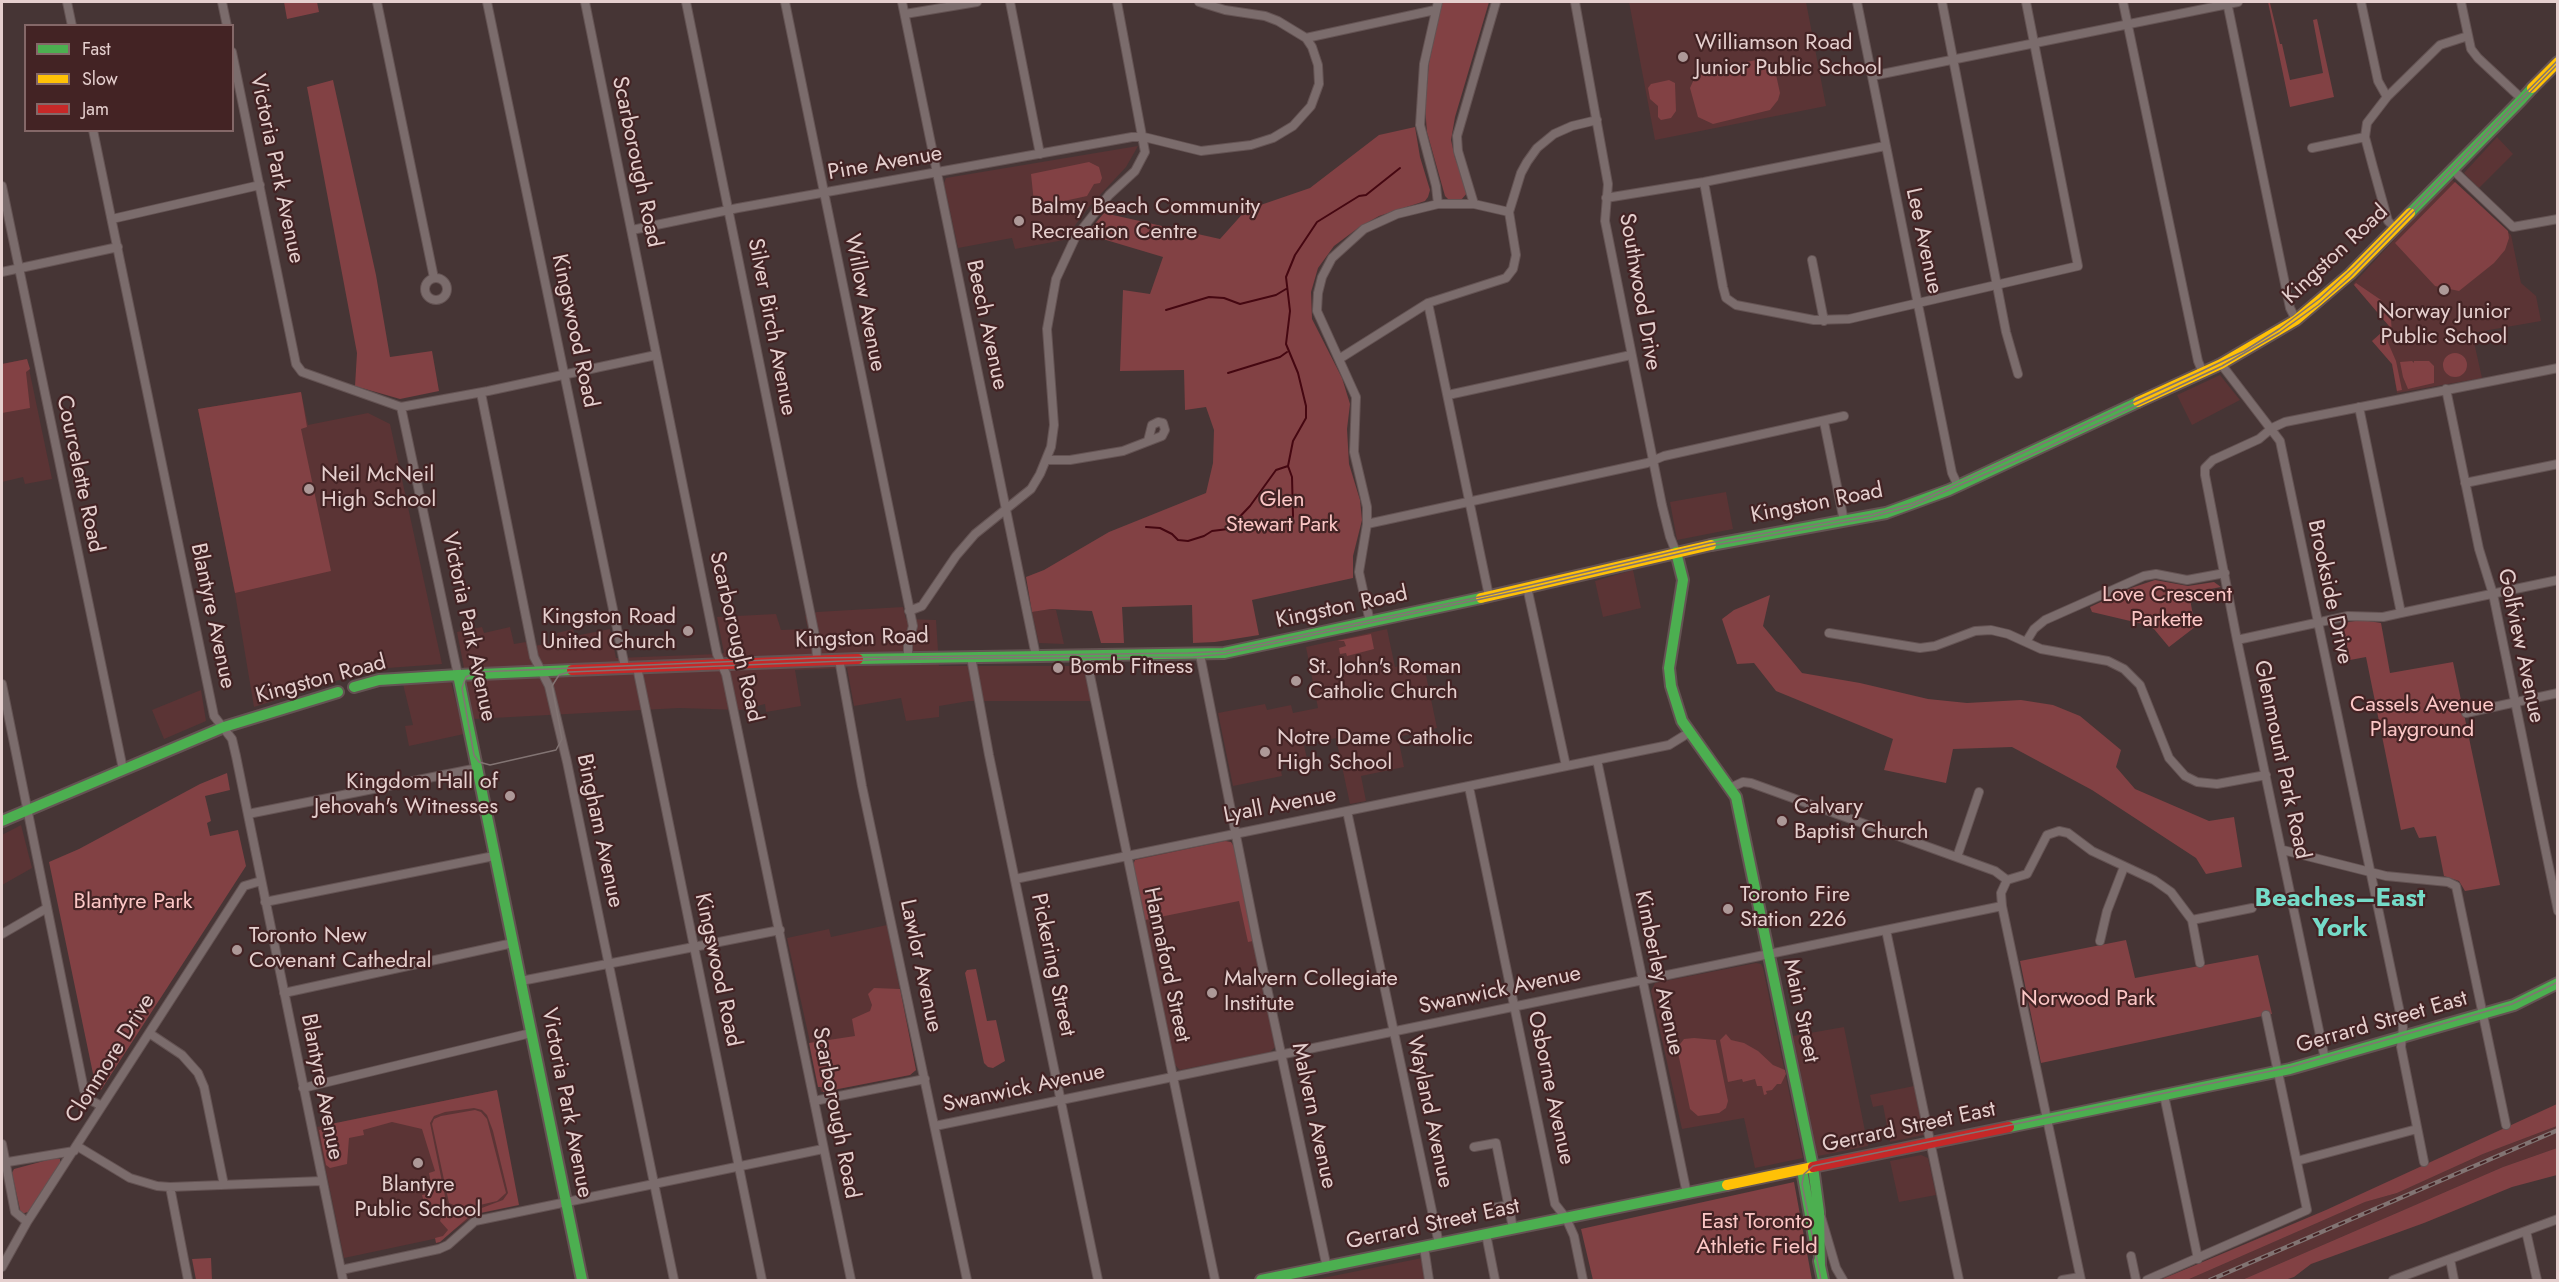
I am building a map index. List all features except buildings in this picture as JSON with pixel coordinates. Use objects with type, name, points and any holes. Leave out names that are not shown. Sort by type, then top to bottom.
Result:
[{"type":"main road","name":"Kingston Road","points":[[2,821],[225,727],[379,680],[839,659],[1200,654],[1237,651],[1676,552],[1844,521],[1912,505],[2203,373],[2296,320],[2350,274],[2558,62]]},
{"type":"main road","name":"Main Street","points":[[1676,552],[1683,580],[1669,676],[1677,710],[1736,797],[1769,954],[1808,1168],[1823,1281]]},
{"type":"main road","name":"Victoria Park Avenue","points":[[458,675],[582,1281]]},
{"type":"main road","name":"Gerrard Street East","points":[[1249,1281],[1260,1281],[1327,1268],[2279,1072],[2522,1003],[2558,983]]},
{"type":"main road","name":"Main Street","points":[[1808,1168],[1820,1212],[1820,1266]]},
{"type":"street","points":[[67,2],[72,24]]},
{"type":"street","points":[[222,2],[227,24]]},
{"type":"street","points":[[377,2],[434,278]]},
{"type":"street","name":"Kingswood Road","points":[[487,2],[625,668]]},
{"type":"street","name":"Scarborough Road","points":[[585,2],[656,355],[780,930],[851,1281]]},
{"type":"street","name":"Silver Birch Avenue","points":[[686,2],[816,641],[817,660]]},
{"type":"street","name":"Willow Avenue","points":[[784,2],[913,626],[908,644],[908,658]]},
{"type":"street","name":"Beech Avenue","points":[[902,2],[1036,656]]},
{"type":"street","points":[[904,14],[977,2]]},
{"type":"street","points":[[1010,2],[1040,153]]},
{"type":"street","points":[[909,611],[922,606],[956,556],[975,534],[1031,489],[1051,447],[1054,425],[1047,329],[1056,279],[1070,246],[1080,231],[1109,195],[1140,165],[1145,152],[1117,2]]},
{"type":"street","points":[[1199,2],[1225,10],[1265,16],[1306,38],[1436,6],[1424,64],[1420,125],[1436,186],[1438,204]]},
{"type":"street","points":[[1474,204],[1458,151],[1457,136],[1496,2]]},
{"type":"street","name":"Southwood Drive","points":[[1575,2],[1608,184],[1605,221],[1653,460],[1670,537],[1676,552]]},
{"type":"street","name":"Lee Avenue","points":[[1857,2],[1952,473],[1958,486]]},
{"type":"street","points":[[1942,2],[2006,332],[2018,374]]},
{"type":"street","points":[[1704,182],[1726,298],[1736,305],[1824,321],[1849,319],[2078,266],[2026,2]]},
{"type":"street","points":[[2123,2],[2198,361],[2203,373]]},
{"type":"street","points":[[1872,76],[2238,2]]},
{"type":"street","points":[[2361,2],[2378,81],[2387,97]]},
{"type":"street","points":[[2461,2],[2471,49],[2522,99]]},
{"type":"street","points":[[2227,3],[2290,308],[2296,320]]},
{"type":"street","points":[[2395,228],[2388,221],[2365,137],[2367,123],[2387,97],[2440,45],[2468,36]]},
{"type":"street","name":"Pine Avenue","points":[[632,231],[824,193],[1132,137],[1144,137],[1201,151],[1251,146],[1282,133],[1307,114],[1317,92],[1320,77],[1312,47],[1306,38]]},
{"type":"street","name":"Victoria Park Avenue","points":[[234,62],[298,369],[309,377],[401,407],[458,675]]},
{"type":"street","points":[[1339,358],[1428,303],[1506,278],[1513,269],[1516,255],[1509,212],[1521,173],[1537,148],[1554,134],[1572,126],[1597,120]]},
{"type":"street","name":"Blantyre Avenue","points":[[93,132],[214,716],[225,727],[232,739],[343,1281]]},
{"type":"street","points":[[2312,148],[2365,137]]},
{"type":"street","points":[[1606,198],[1704,182],[1885,146]]},
{"type":"street","points":[[2452,170],[2513,227],[2558,219]]},
{"type":"street","points":[[112,219],[260,185]]},
{"type":"street","name":"Courcelette Road","points":[[2,186],[123,769]]},
{"type":"street","points":[[1370,622],[1359,572],[1367,524],[1367,507],[1353,452],[1356,397],[1317,311],[1322,277],[1332,258],[1364,229],[1381,220],[1438,204],[1474,204],[1509,212]]},
{"type":"street","points":[[2,272],[118,247]]},
{"type":"street","points":[[1812,260],[1824,321]]},
{"type":"street","points":[[1428,303],[1489,596]]},
{"type":"street","points":[[1448,395],[1631,354]]},
{"type":"street","points":[[401,407],[481,393],[656,355]]},
{"type":"street","name":"Brookside Drive","points":[[2221,364],[2280,441],[2403,1028],[2400,1046],[2424,1162]]},
{"type":"street","points":[[2272,428],[2285,422],[2359,406],[2558,368]]},
{"type":"street","name":"Golfview Avenue","points":[[2446,390],[2479,549],[2493,594],[2558,911]]},
{"type":"street","name":"Bingham Avenue","points":[[481,393],[534,657],[549,686],[567,762],[674,1281]]},
{"type":"street","points":[[2359,406],[2400,614]]},
{"type":"street","points":[[1367,524],[1844,416]]},
{"type":"street","points":[[1824,422],[1844,521]]},
{"type":"street","name":"Glenmount Park Road","points":[[2272,428],[2259,439],[2213,460],[2205,468],[2205,475],[2237,640],[2283,850],[2325,1059]]},
{"type":"street","points":[[1046,460],[1057,461],[1108,454],[1136,447],[1148,441]]},
{"type":"street","points":[[2465,483],[2558,464]]},
{"type":"street","points":[[2026,642],[2034,628],[2045,620],[2144,576],[2156,574],[2187,580],[2225,573]]},
{"type":"street","points":[[2237,640],[2358,615],[2383,617],[2400,614],[2558,580]]},
{"type":"street","points":[[1527,587],[1566,766]]},
{"type":"street","points":[[1829,633],[1913,648],[1935,646],[1970,632],[1983,630],[2003,632],[2052,652],[2102,660],[2124,669],[2140,685],[2165,751],[2172,763],[2185,776],[2197,782],[2217,784],[2266,775]]},
{"type":"street","name":"Malvern Avenue","points":[[1200,654],[1327,1268]]},
{"type":"street","name":"Hannaford Street","points":[[1086,656],[1125,855],[1215,1281]]},
{"type":"street","name":"Pickering Street","points":[[971,657],[1098,1281]]},
{"type":"street","name":"Lawlor Avenue","points":[[839,659],[862,786],[968,1281]]},
{"type":"street","name":"Kingswood Road","points":[[637,667],[762,1281]]},
{"type":"street","points":[[2,684],[84,1090],[90,1100],[102,1106]]},
{"type":"street","points":[[2466,712],[2558,693]]},
{"type":"street","points":[[2,733],[11,730]]},
{"type":"street","name":"Lyall Avenue","points":[[1015,879],[1669,745],[1690,732]]},
{"type":"street","name":"Kimberley Avenue","points":[[1596,760],[1687,1194]]},
{"type":"street","points":[[248,814],[478,768]]},
{"type":"street","points":[[1730,788],[1743,783],[1751,783],[1995,871],[2007,880]]},
{"type":"street","name":"Osborne Avenue","points":[[1469,787],[1555,1204],[1566,1218],[1574,1236],[1583,1281]]},
{"type":"street","points":[[1957,857],[1980,792]]},
{"type":"street","name":"Wayland Avenue","points":[[1347,811],[1439,1244]]},
{"type":"street","points":[[2062,1281],[2080,1279],[2001,893],[2007,880],[2027,874],[2044,839],[2055,831],[2068,833],[2092,851],[2163,886],[2178,900],[2192,920],[2200,963]]},
{"type":"street","points":[[2283,850],[2386,876],[2448,882],[2456,886],[2506,1125]]},
{"type":"street","points":[[265,902],[494,856]]},
{"type":"street","points":[[2100,941],[2107,910],[2124,867]]},
{"type":"street","name":"Clonmore Drive","points":[[2,1267],[27,1222],[244,886],[261,881]]},
{"type":"street","name":"Swanwick Avenue","points":[[935,1126],[2002,906]]},
{"type":"street","points":[[2,934],[47,908]]},
{"type":"street","points":[[2192,920],[2252,908]]},
{"type":"street","points":[[521,981],[780,930]]},
{"type":"street","points":[[1886,930],[1959,1281]]},
{"type":"street","points":[[284,993],[513,943]]},
{"type":"street","points":[[2147,1281],[2307,1210],[2266,1015]]},
{"type":"street","points":[[149,1033],[182,1054],[198,1073],[204,1087],[224,1185]]},
{"type":"street","points":[[303,1088],[531,1033]]},
{"type":"street","name":"Swanwick Avenue","points":[[814,1101],[925,1079]]},
{"type":"street","points":[[2164,1095],[2198,1259]]},
{"type":"street","points":[[2297,1161],[2417,1129]]},
{"type":"street","points":[[1474,1147],[1496,1143],[1513,1228]]},
{"type":"street","points":[[2,1144],[3,1162],[15,1212],[27,1222]]},
{"type":"street","points":[[3,1162],[76,1148],[130,1178],[170,1187],[322,1181]]},
{"type":"street","points":[[341,1270],[436,1250],[448,1245],[475,1221],[823,1149]]},
{"type":"street","points":[[170,1187],[188,1281]]},
{"type":"street","points":[[1487,1209],[1509,1205]]},
{"type":"street","name":"Main Street","points":[[1820,1212],[1836,1268],[1843,1281]]},
{"type":"street","points":[[2393,1281],[2558,1219]]},
{"type":"street","points":[[2526,1231],[2537,1281]]},
{"type":"street","points":[[1486,1234],[1495,1281]]},
{"type":"street","points":[[1424,1247],[1429,1281]]},
{"type":"street","points":[[2131,1256],[2136,1281]]},
{"type":"street","points":[[2450,1259],[2454,1281]]},
{"type":"shaded area","points":[[1629,2],[1806,2],[1826,106],[1655,140]]},
{"type":"shaded area","points":[[2497,137],[2513,154],[2479,188],[2464,173]]},
{"type":"shaded area","points":[[1138,146],[1126,167],[1088,208],[1064,240],[1015,249],[1012,238],[958,248],[944,183],[946,178]]},
{"type":"shaded area","name":"Norway Junior Public School","points":[[2451,179],[2511,235],[2521,283],[2536,296],[2541,321],[2472,333],[2482,378],[2397,393],[2392,364],[2372,341],[2389,326],[2353,284]]},
{"type":"shaded area","points":[[27,359],[52,479],[25,484],[23,477],[2,482],[2,364]]},
{"type":"shaded area","points":[[2220,375],[2240,400],[2192,425],[2177,395]]},
{"type":"shaded area","points":[[301,392],[308,425],[368,413],[390,424],[442,664],[374,669],[254,707],[235,593],[198,409]]},
{"type":"shaded area","points":[[1726,492],[1733,529],[1677,540],[1670,502]]},
{"type":"shaded area","points":[[1633,570],[1641,608],[1603,617],[1595,581]]},
{"type":"shaded area","points":[[903,607],[906,619],[936,620],[939,666],[1094,666],[1099,701],[969,701],[939,706],[939,717],[906,721],[901,698],[854,706],[847,668],[795,670],[801,706],[766,712],[765,704],[742,710],[679,708],[474,719],[457,632],[482,627],[484,633],[510,627],[514,644],[526,642],[528,647],[558,642],[557,633],[573,629],[575,636],[610,629],[616,658],[718,654],[724,653],[717,617],[776,614],[781,630],[808,629],[805,616],[817,612]]},
{"type":"shaded area","points":[[1056,610],[1064,644],[1039,643],[1032,612]]},
{"type":"shaded area","points":[[1387,629],[1395,667],[1423,661],[1437,728],[1398,737],[1404,767],[1361,776],[1366,801],[1350,804],[1336,738],[1304,745],[1307,759],[1280,765],[1282,776],[1233,786],[1218,713],[1265,704],[1267,710],[1291,705],[1293,713],[1318,708],[1306,647]]},
{"type":"shaded area","points":[[451,682],[464,734],[409,746],[405,726],[413,725],[403,684]]},
{"type":"shaded area","points":[[201,690],[206,721],[164,739],[152,710]]},
{"type":"shaded area","points":[[21,825],[32,868],[2,885],[2,835]]},
{"type":"shaded area","name":"Malvern Collegiate Institute","points":[[1225,841],[1232,843],[1234,847],[1275,1047],[1270,1052],[1180,1070],[1175,1065],[1133,865],[1137,859]]},
{"type":"shaded area","points":[[887,925],[916,1070],[910,1075],[821,1092],[787,938],[829,929],[831,937]]},
{"type":"shaded area","points":[[1756,963],[1761,964],[1763,968],[1803,1158],[1755,1168],[1744,1118],[1682,1129],[1651,991],[1655,983]]},
{"type":"shaded area","points":[[1844,1027],[1868,1146],[1818,1156],[1793,1036]]},
{"type":"shaded area","points":[[1914,1086],[1924,1135],[1890,1142],[1883,1105],[1873,1107],[1870,1095]]},
{"type":"shaded area","name":"Blantyre Public School","points":[[497,1090],[517,1198],[487,1207],[443,1237],[344,1258],[317,1127]]},
{"type":"shaded area","points":[[2557,1126],[2557,1148],[2503,1167],[2242,1280],[2187,1280],[2365,1202],[2397,1193],[2483,1154]]},
{"type":"shaded area","points":[[1921,1155],[1928,1158],[1936,1195],[1899,1202],[1890,1161]]},
{"type":"shaded area","points":[[1422,1258],[1427,1280],[1313,1280]]},
{"type":"green space","points":[[284,2],[317,2],[319,12],[287,19]]},
{"type":"green space","points":[[1442,2],[1489,2],[1455,117],[1451,140],[1468,192],[1461,200],[1449,200],[1445,196],[1427,132],[1425,107],[1429,63]]},
{"type":"green space","points":[[2268,2],[2280,44],[2282,44],[2290,80],[2323,73],[2313,20],[2317,19],[2334,97],[2290,107]]},
{"type":"green space","points":[[1756,60],[1775,70],[1780,93],[1778,100],[1770,110],[1713,124],[1698,117],[1690,88],[1695,77],[1704,71]]},
{"type":"green space","points":[[333,80],[376,275],[390,357],[432,351],[439,391],[400,399],[355,386],[357,353],[307,87]]},
{"type":"green space","points":[[1669,80],[1675,83],[1676,111],[1671,118],[1661,120],[1658,117],[1658,106],[1650,99],[1648,88],[1651,84]]},
{"type":"green space","name":"Glen Stewart Park","points":[[1415,127],[1420,157],[1430,190],[1428,197],[1425,201],[1379,216],[1334,246],[1318,268],[1311,292],[1312,319],[1342,378],[1350,404],[1347,429],[1349,464],[1360,500],[1362,520],[1353,556],[1353,578],[1252,600],[1259,635],[1215,642],[1193,643],[1192,605],[1122,607],[1124,643],[1101,643],[1092,611],[1051,609],[1032,612],[1026,577],[1044,570],[1109,532],[1206,493],[1213,463],[1214,430],[1206,407],[1185,410],[1184,370],[1120,371],[1123,290],[1150,294],[1163,257],[1086,234],[1104,213],[1220,239],[1246,210],[1310,188],[1379,135]]},
{"type":"green space","points":[[1089,162],[1099,167],[1102,178],[1100,183],[1094,184],[1087,196],[1046,205],[1041,202],[1034,203],[1031,174]]},
{"type":"green space","points":[[2455,182],[2508,231],[2509,238],[2505,250],[2494,263],[2459,291],[2435,286],[2395,243]]},
{"type":"green space","points":[[2356,283],[2381,300],[2391,319],[2392,336],[2386,338],[2396,361],[2402,390],[2397,391],[2392,364],[2372,341],[2389,326],[2354,285]]},
{"type":"green space","points":[[2455,353],[2463,357],[2467,365],[2463,373],[2455,377],[2447,373],[2443,365],[2447,357]]},
{"type":"green space","points":[[27,359],[30,369],[26,372],[30,408],[2,413],[2,364]]},
{"type":"green space","points":[[2412,361],[2414,363],[2414,361],[2429,361],[2434,366],[2434,383],[2408,389],[2400,362]]},
{"type":"green space","points":[[301,392],[307,427],[301,429],[331,571],[235,593],[198,409]]},
{"type":"green space","name":"Love Crescent Parkette","points":[[2155,580],[2188,586],[2214,582],[2221,587],[2189,593],[2195,627],[2169,647],[2154,629],[2147,625],[2092,612],[2090,607],[2131,588]]},
{"type":"green space","points":[[1770,595],[1763,626],[1802,673],[1860,683],[1928,699],[1967,703],[2021,700],[2053,705],[2080,716],[2121,750],[2116,767],[2135,789],[2209,821],[2234,817],[2242,867],[2206,874],[2196,858],[2092,790],[2012,747],[1953,749],[1946,783],[1884,770],[1893,739],[1776,691],[1754,663],[1737,664],[1722,619],[1734,610]]},
{"type":"green space","name":"Cassels Avenue Playground","points":[[2362,620],[2381,623],[2390,673],[2453,662],[2500,885],[2465,891],[2459,881],[2444,876],[2436,836],[2419,838],[2414,827],[2401,830],[2366,657],[2350,660],[2342,623]]},
{"type":"green space","points":[[1371,634],[1374,649],[1347,656],[1346,653],[1340,654],[1339,648],[1346,646],[1344,641],[1337,641]]},
{"type":"green space","name":"Blantyre Park","points":[[227,773],[230,790],[205,796],[211,821],[207,823],[210,836],[238,830],[246,866],[101,1090],[96,1088],[49,862],[79,849],[200,784]]},
{"type":"green space","points":[[1225,841],[1231,842],[1234,847],[1253,941],[1248,942],[1239,901],[1145,920],[1133,865],[1135,860]]},
{"type":"green space","name":"Norwood Park","points":[[2126,940],[2135,978],[2258,955],[2272,1014],[2041,1063],[2020,961]]},
{"type":"green space","points":[[976,969],[987,1021],[996,1020],[1005,1061],[993,1068],[984,1063],[965,973],[967,970]]},
{"type":"green space","points":[[874,988],[900,989],[916,1070],[910,1075],[823,1092],[822,1087],[818,1087],[809,1043],[855,1036],[852,1019],[870,1011],[872,1005],[868,994]]},
{"type":"green space","points":[[1726,1034],[1731,1040],[1744,1043],[1758,1051],[1773,1065],[1785,1070],[1786,1074],[1781,1084],[1766,1091],[1767,1094],[1764,1095],[1762,1086],[1757,1086],[1755,1079],[1728,1082],[1720,1040]]},
{"type":"green space","points":[[1684,1039],[1716,1040],[1728,1101],[1726,1108],[1719,1113],[1698,1116],[1690,1109],[1677,1048]]},
{"type":"green space","points":[[497,1090],[519,1205],[471,1215],[440,1242],[436,1243],[435,1238],[443,1236],[448,1230],[440,1221],[443,1211],[451,1208],[462,1211],[479,1209],[503,1200],[508,1193],[493,1131],[487,1115],[482,1110],[474,1108],[445,1112],[434,1116],[430,1123],[446,1201],[443,1205],[426,1210],[422,1195],[428,1194],[426,1185],[431,1183],[429,1173],[435,1171],[422,1129],[392,1122],[363,1130],[364,1135],[349,1138],[347,1164],[330,1168],[326,1165],[319,1130],[327,1129],[326,1125]]},
{"type":"green space","points":[[2557,1104],[2557,1126],[2483,1154],[2397,1193],[2365,1202],[2187,1280],[2160,1280],[2326,1210]]},
{"type":"green space","points":[[475,1110],[481,1112],[487,1119],[506,1193],[497,1201],[463,1209],[449,1203],[432,1124],[434,1119],[441,1116]]},
{"type":"green space","points":[[2557,1148],[2557,1175],[2512,1187],[2424,1223],[2311,1264],[2294,1277],[2285,1280],[2242,1280],[2503,1167]]},
{"type":"green space","points":[[55,1158],[60,1159],[60,1163],[28,1212],[21,1214],[12,1173],[14,1169]]},
{"type":"green space","name":"East Toronto Athletic Field","points":[[1794,1182],[1812,1280],[1593,1280],[1581,1229]]},
{"type":"green space","points":[[211,1258],[212,1280],[196,1280],[192,1259]]},
{"type":"waterway","points":[[1290,530],[1293,516],[1292,477],[1288,466],[1293,441],[1306,418],[1306,406],[1298,373],[1286,344],[1290,311],[1286,277],[1295,255],[1317,222],[1359,196],[1366,195],[1400,168]]},
{"type":"waterway","points":[[1166,310],[1209,297],[1224,298],[1240,304],[1276,295],[1286,289]]},
{"type":"waterway","points":[[1228,373],[1280,357],[1287,352]]},
{"type":"waterway","points":[[1146,527],[1160,528],[1178,540],[1188,541],[1212,531],[1228,529],[1250,506],[1276,470],[1288,466]]},
{"type":"tram line","points":[[2558,60],[2354,267],[2319,299],[2279,329],[2244,351],[2202,371],[1913,503],[1873,514],[1709,543],[1488,595],[1226,651],[817,658],[477,672],[466,677],[462,688],[474,755],[479,762],[490,765],[556,750],[562,739],[552,686],[559,675],[569,672],[895,659],[1193,657],[1225,654],[1528,589],[1716,545],[1869,518],[1910,507],[2039,451],[2222,366],[2279,333],[2318,305],[2350,277],[2558,64]]},
{"type":"tram line","points":[[1821,1280],[1802,1184],[1804,1174],[1813,1166],[2290,1067],[2512,1004],[2558,982]]},
{"type":"railway","points":[[2210,1280],[2558,1130]]},
{"type":"traffic: fast","points":[[2522,99],[2532,88]]},
{"type":"traffic: fast","points":[[2410,213],[2522,99]]},
{"type":"traffic: fast","points":[[1711,545],[1886,513],[1949,490],[2138,402]]},
{"type":"traffic: fast","points":[[1676,552],[1683,580],[1669,668],[1671,686],[1682,721],[1736,797],[1813,1167],[1819,1212],[1820,1266]]},
{"type":"traffic: fast","points":[[858,659],[1224,653],[1481,598]]},
{"type":"traffic: fast","points":[[572,670],[458,675],[582,1280]]},
{"type":"traffic: fast","points":[[354,687],[379,680],[458,675]]},
{"type":"traffic: fast","points":[[2,821],[224,727],[338,692]]},
{"type":"traffic: fast","points":[[2009,1127],[2290,1069],[2514,1005],[2558,983]]},
{"type":"traffic: fast","points":[[1802,1170],[1815,1243]]},
{"type":"traffic: fast","points":[[1261,1280],[1727,1185]]},
{"type":"traffic: fast","points":[[1819,1261],[1823,1280]]},
{"type":"traffic: slow","points":[[2532,88],[2558,62]]},
{"type":"traffic: slow","points":[[2138,402],[2221,364],[2296,320],[2350,274],[2410,213]]},
{"type":"traffic: slow","points":[[1481,598],[1711,545]]},
{"type":"traffic: slow","points":[[1727,1185],[1813,1167]]},
{"type":"traffic: jam","points":[[572,670],[858,659]]},
{"type":"traffic: jam","points":[[1813,1167],[2009,1127]]},
{"type":"place","name":"Williamson Road Junior Public School","points":[[1683,57]]},
{"type":"place","name":"Balmy Beach Community Recreation Centre","points":[[1019,221]]},
{"type":"place","name":"Norway Junior Public School","points":[[2444,290]]},
{"type":"place","name":"Neil McNeil High School","points":[[309,489]]},
{"type":"place","name":"Kingston Road United Church","points":[[688,631]]},
{"type":"place","name":"Bomb Fitness","points":[[1058,668]]},
{"type":"place","name":"St. John's Roman Catholic Church","points":[[1296,681]]},
{"type":"place","name":"Notre Dame Catholic High School","points":[[1265,752]]},
{"type":"place","name":"Kingdom Hall of Jehovah's Witnesses","points":[[510,796]]},
{"type":"place","name":"Calvary Baptist Church","points":[[1782,821]]},
{"type":"place","name":"Toronto Fire Station 226","points":[[1728,909]]},
{"type":"place","name":"Toronto New Covenant Cathedral","points":[[237,950]]},
{"type":"place","name":"Malvern Collegiate Institute","points":[[1212,993]]},
{"type":"place","name":"Blantyre Public School","points":[[418,1163]]},
{"type":"district","name":"Beaches–East York","points":[[2340,915]]}]
